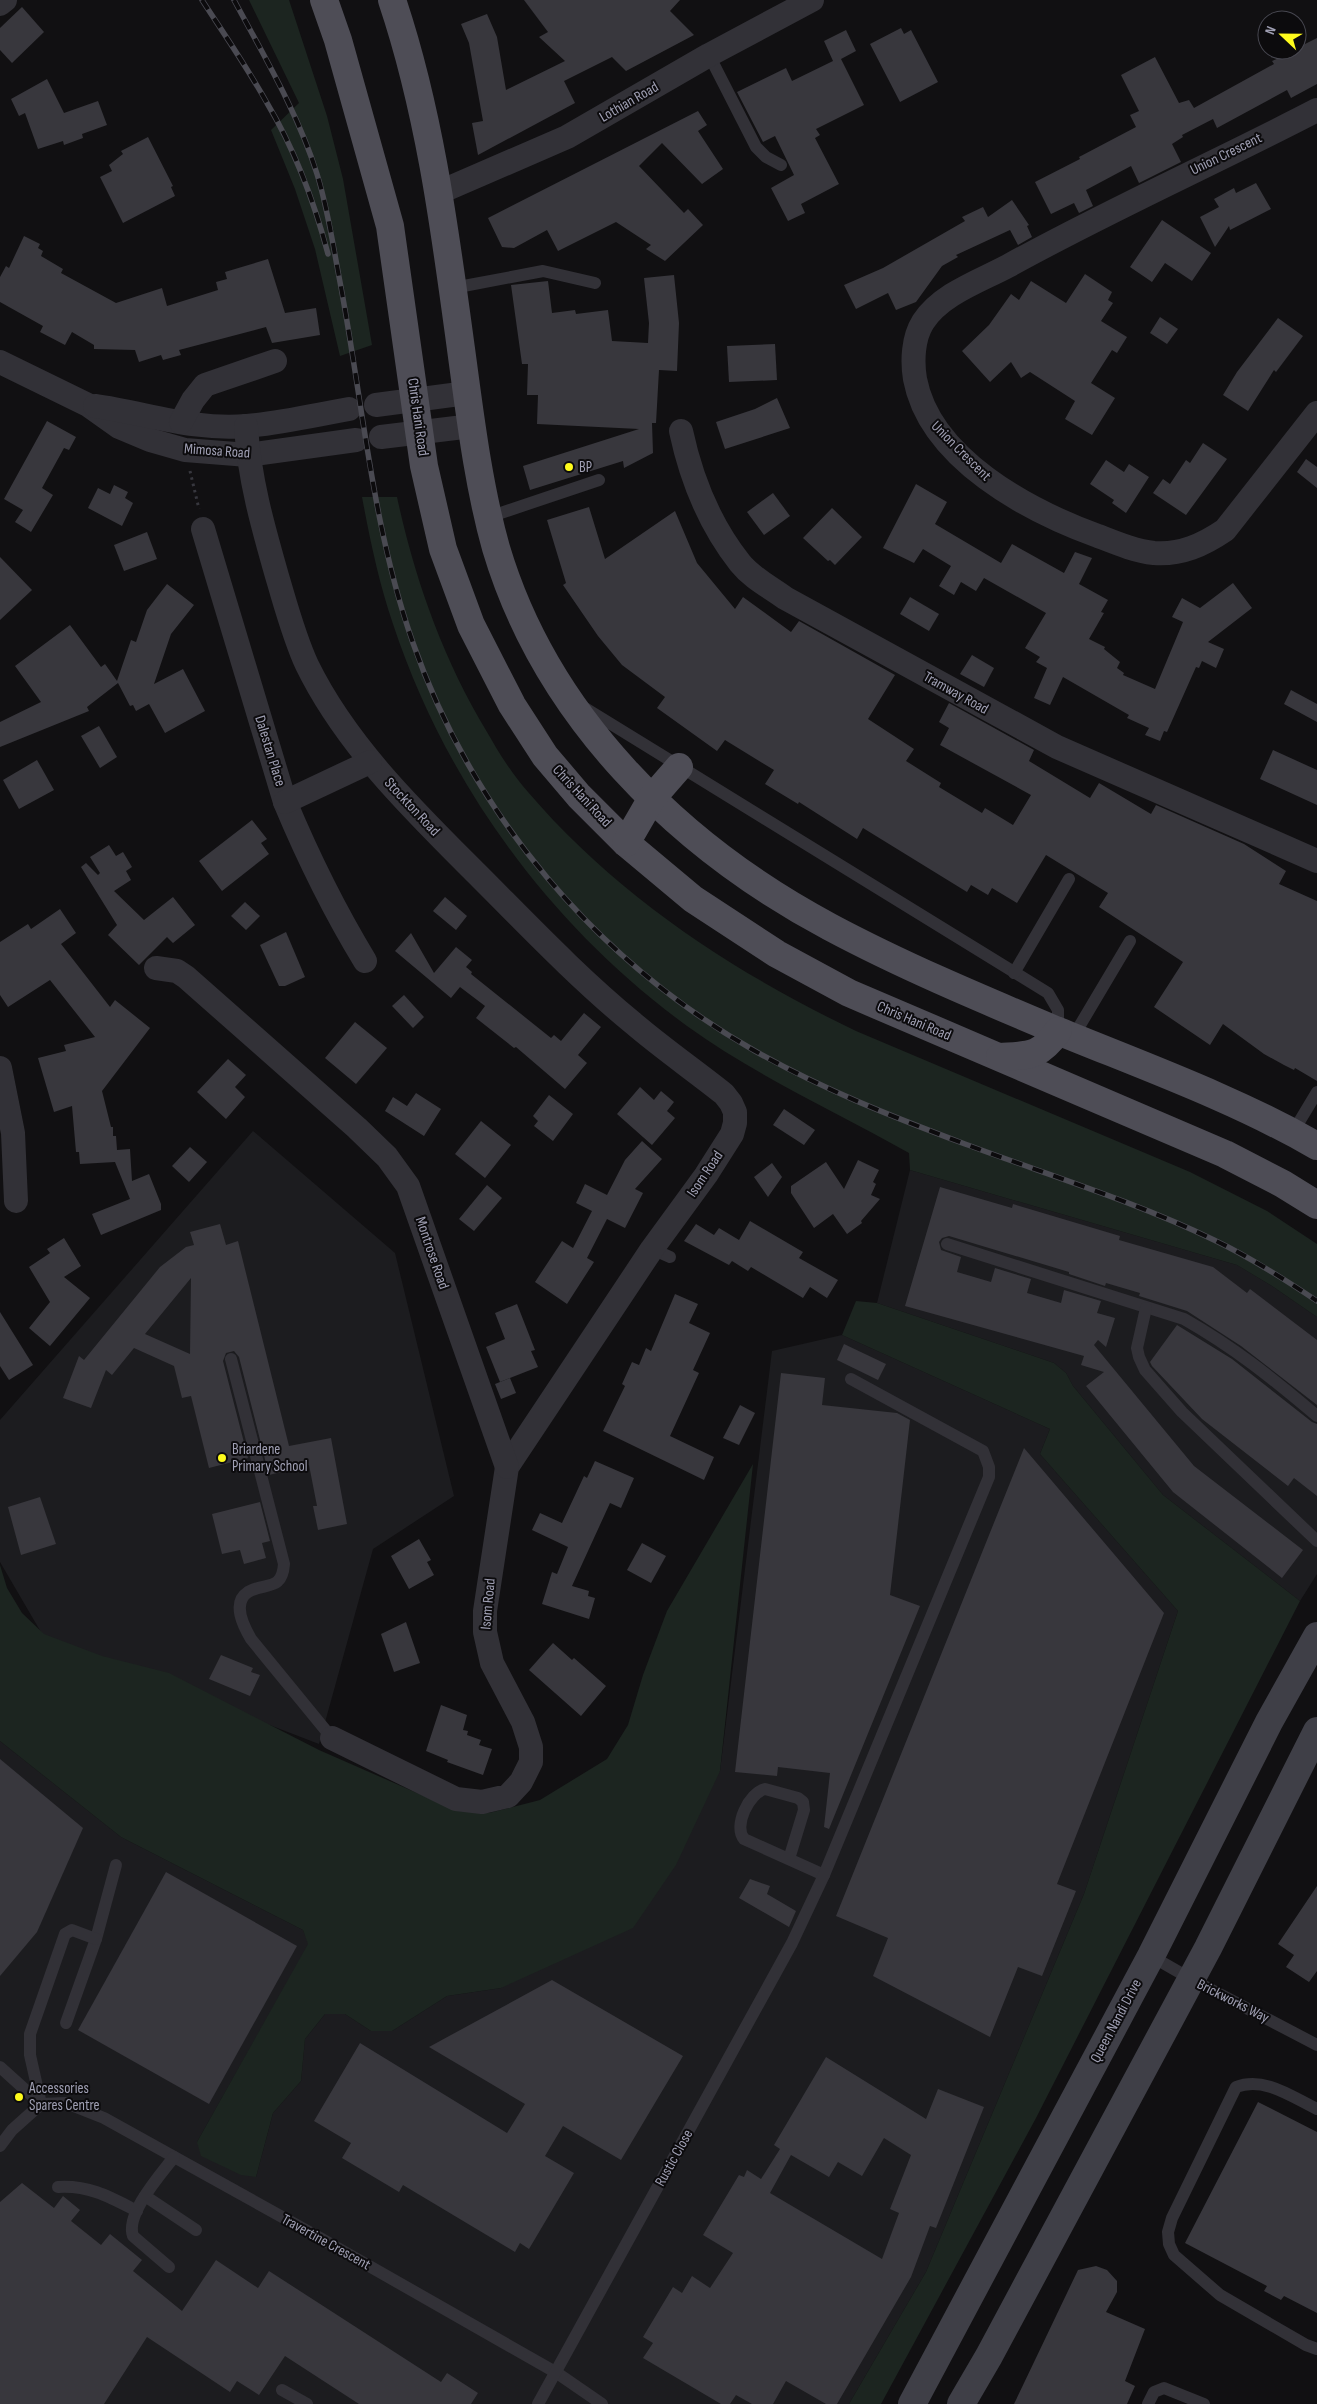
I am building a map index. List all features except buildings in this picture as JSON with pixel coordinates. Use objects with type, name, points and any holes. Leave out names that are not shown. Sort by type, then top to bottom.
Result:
[{"type":"main road","name":"Chris Hani Road","points":[[324,0],[338,40],[390,226],[419,432],[443,549],[471,625],[512,705],[545,756],[579,796],[626,843],[693,899],[777,954],[849,993],[1225,1154],[1317,1205]]},
{"type":"main road","points":[[392,0],[419,96],[440,192],[472,426],[496,548],[511,591],[536,649],[564,694],[594,736],[623,770],[692,835],[750,878],[829,927],[922,971],[1066,1034],[1210,1092],[1293,1132],[1317,1146]]},
{"type":"main road","points":[[626,843],[652,798],[679,767]]},
{"type":"main road","points":[[1000,1058],[1029,1055],[1066,1034]]},
{"type":"main road","name":"Queen Nandi Drive","points":[[912,2404],[1151,1956],[1269,1722],[1317,1636]]},
{"type":"main road","points":[[961,2404],[1191,1980],[1317,1731]]},
{"type":"street","points":[[0,4],[5,0]]},
{"type":"street","name":"Lothian Road","points":[[440,192],[567,138],[709,56],[812,0]]},
{"type":"street","name":"Union Crescent","points":[[1317,110],[1056,239],[953,295],[935,307],[922,323],[914,345],[913,366],[918,393],[930,421],[970,464],[1001,490],[1057,520],[1134,549],[1154,553],[1188,550],[1206,543],[1225,530],[1317,414]]},
{"type":"street","points":[[181,422],[193,400],[205,385],[275,361]]},
{"type":"street","name":"Mimosa Road","points":[[0,362],[88,405],[119,427],[150,440],[185,450],[248,455],[356,440]]},
{"type":"street","points":[[376,405],[467,393]]},
{"type":"street","name":"Mimosa Road","points":[[88,405],[181,422],[246,426],[349,409]]},
{"type":"street","name":"Stockton Road","points":[[246,426],[248,455],[258,507],[298,642],[318,683],[370,762],[419,817],[549,947],[632,1023],[724,1094]]},
{"type":"street","points":[[381,437],[472,426]]},
{"type":"street","name":"Tramway Road","points":[[681,431],[686,458],[714,525],[741,564],[756,578],[785,598],[1057,748],[1317,861]]},
{"type":"street","name":"Dalestan Place","points":[[203,529],[285,802],[303,845],[337,914],[365,961]]},
{"type":"street","points":[[285,802],[370,762]]},
{"type":"street","name":"Montrose Road","points":[[156,968],[176,972],[186,977],[357,1128],[387,1157],[408,1186],[507,1467]]},
{"type":"street","points":[[0,1068],[14,1132],[16,1201]]},
{"type":"street","name":"Isom Road","points":[[332,1738],[456,1799],[482,1802],[508,1796],[522,1782],[531,1762],[531,1747],[523,1722],[492,1663],[485,1632],[485,1611],[507,1467],[661,1253],[732,1134],[735,1123],[734,1112],[731,1103],[724,1094]]},
{"type":"lane","points":[[709,56],[756,147],[766,157],[781,165]]},
{"type":"lane","points":[[453,288],[543,271],[596,283]]},
{"type":"lane","points":[[489,517],[599,480]]},
{"type":"lane","points":[[564,694],[679,767],[1048,993],[1058,1010],[1066,1034]]},
{"type":"lane","points":[[1014,973],[1069,879]]},
{"type":"lane","points":[[1066,1034],[1130,941]]},
{"type":"lane","points":[[1293,1132],[1317,1092]]},
{"type":"lane","points":[[947,1244],[1184,1319],[1255,1363],[1317,1416]]},
{"type":"lane","points":[[1146,1308],[1137,1348],[1145,1370],[1182,1412],[1317,1541]]},
{"type":"lane","points":[[231,1359],[284,1564],[284,1572],[276,1584],[248,1592],[244,1597],[240,1612],[242,1625],[251,1639],[332,1738]]},
{"type":"lane","name":"Rustic Close","points":[[538,2404],[557,2373],[792,1943],[824,1875],[989,1476],[989,1467],[983,1451],[852,1379]]},
{"type":"lane","points":[[789,1859],[804,1810],[803,1802],[798,1798],[765,1789],[760,1790],[752,1797],[740,1826],[740,1835],[744,1839],[824,1875]]},
{"type":"lane","points":[[66,2023],[96,1939],[116,1865]]},
{"type":"lane","points":[[41,2104],[30,2055],[30,2034],[65,1934],[72,1930],[96,1939]]},
{"type":"lane","name":"Brickworks Way","points":[[1151,1956],[1191,1980],[1317,2045]]},
{"type":"lane","points":[[0,2067],[41,2104]]},
{"type":"lane","points":[[1317,2109],[1261,2083],[1246,2083],[1236,2086],[1172,2218],[1168,2232],[1169,2244],[1174,2255],[1220,2295],[1306,2345],[1317,2349]]},
{"type":"lane","name":"Travertine Crescent","points":[[41,2104],[66,2102],[104,2118],[557,2373],[602,2404]]},
{"type":"lane","points":[[0,2146],[6,2131],[41,2104]]},
{"type":"lane","points":[[169,2266],[133,2236],[131,2227],[145,2196],[174,2157]]},
{"type":"lane","points":[[58,2187],[74,2186],[94,2190],[137,2211]]},
{"type":"lane","points":[[145,2196],[196,2230]]},
{"type":"lane","points":[[1148,2404],[1154,2392],[1164,2388],[1204,2404]]},
{"type":"lane","points":[[282,2390],[307,2404]]},
{"type":"path","points":[[185,450],[203,529]]},
{"type":"shaded area","points":[[249,0],[289,0],[327,116],[343,179],[372,345],[340,356],[315,249],[295,189],[271,130],[299,103]]},
{"type":"shaded area","points":[[362,497],[397,497],[412,558],[444,647],[471,704],[511,771],[563,830],[638,898],[722,957],[810,1008],[856,1031],[1190,1172],[1267,1211],[1317,1244],[1317,1317],[1237,1265],[910,1170],[909,1153],[740,1061],[687,1026],[637,987],[591,944],[548,897],[508,848],[473,795],[442,740],[415,683],[393,624],[375,561]]},
{"type":"shaded area","name":"Briardene Primary School","points":[[253,1131],[395,1253],[454,1496],[373,1549],[319,1744],[45,1639],[0,1562],[0,1420]]},
{"type":"shaded area","points":[[910,1170],[1237,1265],[1317,1317],[1317,1574],[1300,1601],[1163,1495],[1073,1386],[1066,1373],[1054,1363],[877,1303]]},
{"type":"shaded area","points":[[856,1301],[877,1303],[1054,1363],[1066,1373],[1073,1386],[1163,1495],[1300,1601],[1036,2118],[881,2404],[849,2404],[926,2272],[1084,1894],[1178,1611],[1040,1454],[1050,1429],[842,1335]]},
{"type":"shaded area","points":[[842,1335],[1050,1429],[1040,1454],[1178,1611],[1084,1894],[926,2272],[849,2404],[0,2404],[0,1741],[121,1837],[303,1930],[309,1944],[197,2142],[256,2177],[273,2113],[301,2081],[305,2039],[325,2014],[345,2014],[371,2031],[392,2031],[447,1996],[501,1988],[720,1771],[772,1351]]},
{"type":"shaded area","points":[[753,1464],[720,1771],[676,1865],[633,1928],[501,1988],[447,1996],[392,2031],[371,2031],[345,2014],[325,2014],[305,2039],[301,2081],[273,2113],[256,2177],[241,2175],[201,2156],[197,2142],[308,1944],[303,1930],[121,1837],[0,1741],[0,1565],[7,1588],[22,1613],[44,1634],[102,1656],[169,1673],[319,1750],[458,1811],[489,1813],[540,1800],[607,1759],[628,1725],[643,1675],[667,1611]]},
{"type":"railway","points":[[202,0],[252,76],[295,157],[310,195],[328,254]]},
{"type":"railway","points":[[234,0],[290,107],[309,151],[321,187],[348,327],[378,510],[399,599],[413,643],[438,706],[470,767],[506,824],[547,878],[593,928],[643,973],[697,1015],[780,1065],[885,1113],[1184,1226],[1241,1254],[1317,1301]]},
{"type":"place","name":"BP","points":[[569,467]]},
{"type":"place","name":"Briardene Primary School","points":[[222,1458]]},
{"type":"place","name":"Accessories Spares Centre","points":[[19,2097]]}]
